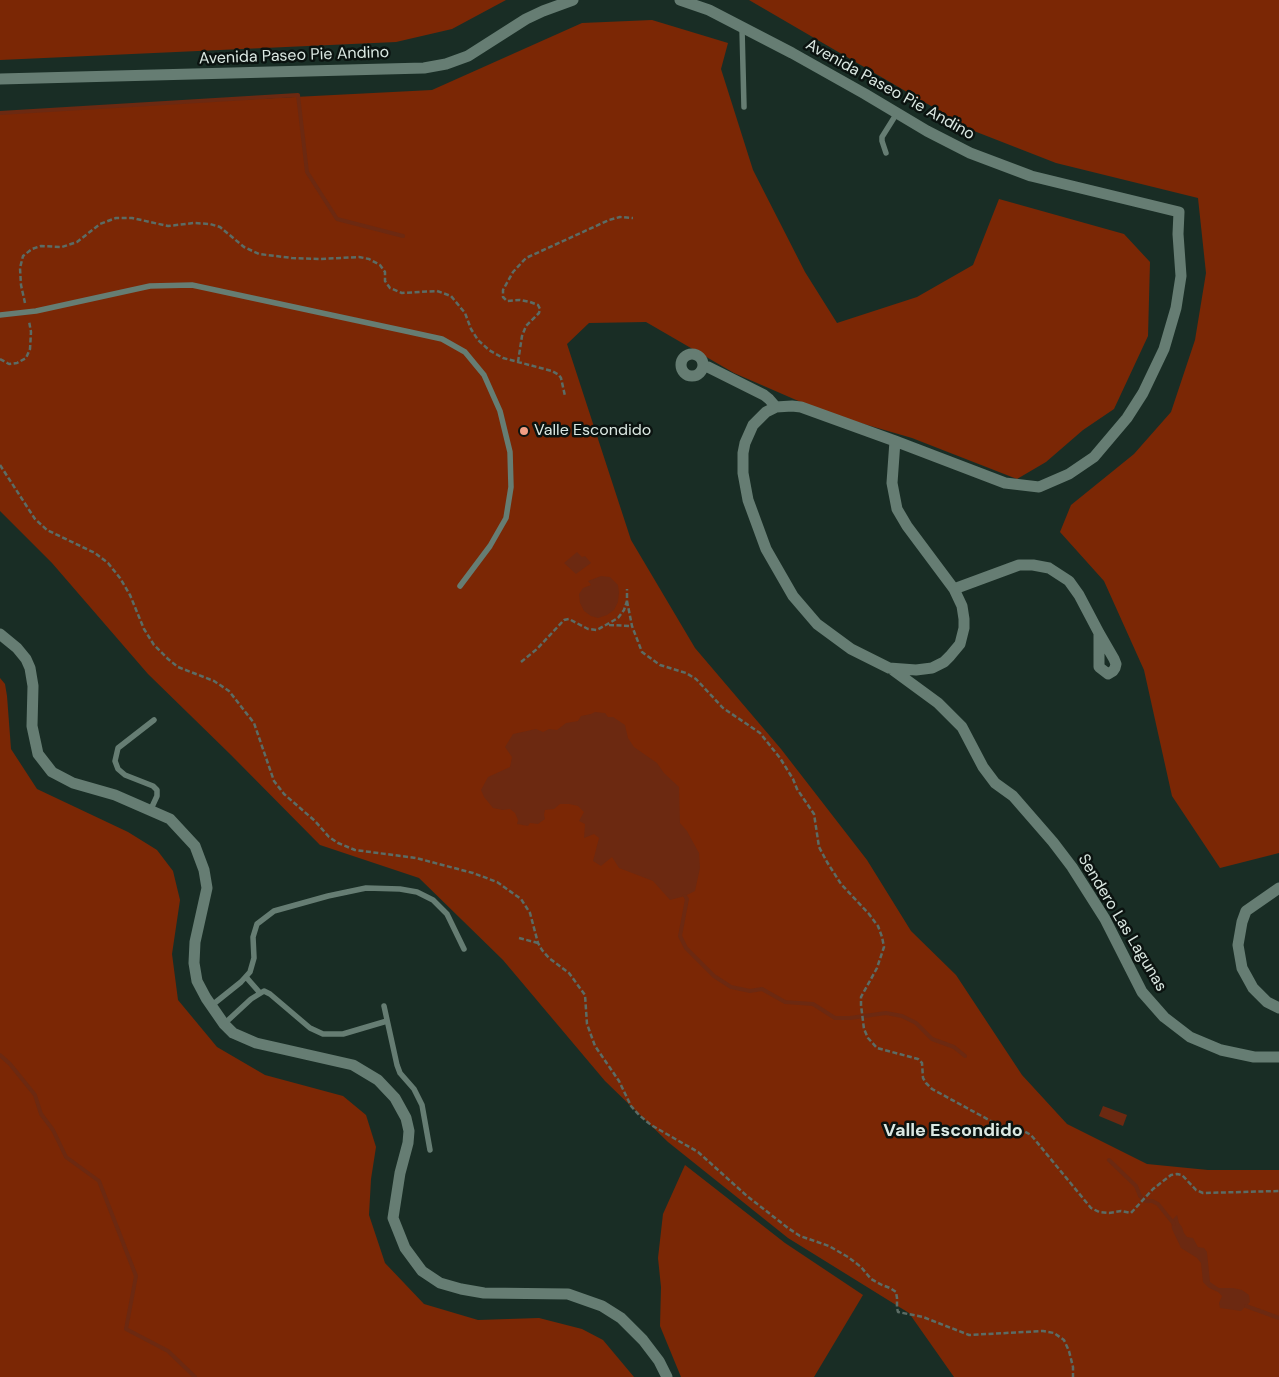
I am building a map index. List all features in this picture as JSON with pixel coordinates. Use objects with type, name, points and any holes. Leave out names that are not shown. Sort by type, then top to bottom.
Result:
[{"type":"street","name":"Avenida Paseo Pie Andino","points":[[0,79],[333,71],[435,66],[468,56],[526,19],[543,10],[573,0]]},
{"type":"street","name":"Avenida Paseo Pie Andino","points":[[680,0],[709,10],[970,153],[1031,176],[1179,212],[1178,234],[1181,276],[1176,308],[1164,349],[1143,393],[1127,418],[1094,456],[1069,474],[1040,487],[1005,483],[896,441]]},
{"type":"street","points":[[703,366],[764,395],[776,407]]},
{"type":"street","points":[[792,406],[801,408],[896,441],[892,483],[897,509],[907,526],[954,589],[964,613],[964,628],[960,644],[944,662],[924,670],[908,671],[889,668],[851,649],[826,632],[809,616],[784,582],[760,533],[745,487],[743,453],[753,425],[766,412],[776,407],[792,406]]},
{"type":"street","points":[[954,589],[1019,565],[1050,568],[1064,576],[1075,588],[1099,633]]},
{"type":"street","points":[[0,634],[17,648],[26,659],[30,668],[33,686],[32,726],[38,754],[52,772],[72,782],[115,795],[151,810],[170,820],[195,846],[204,870],[207,888],[196,942],[194,963],[197,981],[224,1024],[233,1032],[256,1043],[353,1065],[378,1080],[396,1098],[406,1118],[409,1131],[393,1218],[404,1248],[422,1271],[440,1283],[461,1289],[484,1293],[568,1294],[602,1306],[621,1318],[643,1340],[667,1377]]},
{"type":"street","name":"Sendero Las Lagunas","points":[[889,668],[938,703],[962,727],[983,767],[995,783],[1014,796],[1072,867],[1105,919],[1142,992],[1158,1011],[1176,1028],[1190,1037],[1213,1047],[1254,1057],[1279,1057]]},
{"type":"street","points":[[917,687],[917,679],[924,670]]},
{"type":"street","points":[[1279,888],[1246,911],[1238,945],[1242,968],[1250,984],[1267,1002],[1279,1008]]},
{"type":"lane","points":[[742,29],[744,108]]},
{"type":"lane","points":[[886,153],[882,137],[897,113]]},
{"type":"lane","points":[[0,315],[84,302],[150,286],[192,285],[426,336],[442,340],[466,352],[484,376],[500,411],[510,452],[511,487],[506,518],[490,546],[460,586]]},
{"type":"lane","points":[[151,810],[157,796],[157,790],[154,786],[125,775],[118,769],[115,761],[118,748],[154,720]]},
{"type":"lane","points":[[211,1006],[250,972],[254,958],[253,936],[257,924],[274,911],[328,896],[366,888],[400,889],[417,892],[433,900],[447,914],[464,949]]},
{"type":"lane","points":[[246,977],[260,993]]},
{"type":"lane","points":[[224,1024],[264,991],[310,1028],[323,1034],[343,1034],[387,1021]]},
{"type":"lane","points":[[384,1006],[400,1073],[414,1089],[422,1105],[430,1150]]},
{"type":"path","points":[[518,362],[522,336],[526,326],[539,314],[540,309],[538,305],[530,302],[520,300],[507,301],[503,297],[503,290],[513,272],[526,258],[609,220],[620,217],[633,218]]},
{"type":"path","points":[[0,359],[9,364],[18,363],[26,358],[30,349],[31,332],[21,285],[20,268],[23,256],[32,249],[42,246],[62,247],[77,242],[100,224],[116,218],[132,218],[168,226],[210,224],[220,227],[244,247],[259,254],[320,260],[359,257],[369,259],[380,266],[385,272],[386,281],[390,288],[402,293],[437,291],[451,296],[465,313],[471,329],[478,340],[489,350],[518,362],[552,371],[559,375],[566,396]]},
{"type":"path","points":[[0,465],[35,519],[47,530],[82,546],[108,563],[130,595],[144,629],[154,645],[168,659],[178,666],[214,681],[229,690],[254,723],[274,781],[284,794],[315,821],[329,837],[355,850],[416,858],[473,873],[497,882],[521,899],[530,913],[538,943],[542,950],[549,958],[569,973],[585,995],[587,1024],[595,1046],[619,1081],[631,1106],[639,1116],[651,1126],[698,1152],[747,1196],[788,1228],[800,1236],[829,1246],[842,1253],[861,1267],[871,1279],[896,1292],[898,1298],[896,1308],[898,1312],[923,1316],[969,1336],[1043,1330],[1054,1333],[1064,1340],[1070,1352],[1073,1367],[1072,1377]]},
{"type":"path","points":[[627,589],[627,601],[632,626],[642,652],[660,665],[696,679],[723,708],[760,733],[780,758],[793,779],[797,790],[814,814],[819,846],[827,862],[841,884],[878,926],[884,948],[861,997],[860,1005],[864,1029],[868,1038],[877,1048],[918,1058],[922,1063],[926,1083],[932,1088],[1000,1126],[1022,1130],[1030,1135],[1091,1208],[1099,1212],[1109,1214],[1121,1211],[1131,1213],[1153,1190],[1171,1175],[1177,1174],[1182,1176],[1196,1190],[1204,1193],[1279,1191]]},
{"type":"path","points":[[521,662],[537,649],[564,620],[569,618],[588,629],[597,630],[618,618],[624,610],[627,601]]},
{"type":"path","points":[[608,625],[632,626]]},
{"type":"path","points":[[518,938],[538,943]]},
{"type":"shaded area","points":[[0,0],[506,0],[452,29],[396,42],[0,60]]},
{"type":"shaded area","points":[[749,0],[1279,0],[1279,853],[1220,868],[1172,796],[1144,670],[1104,581],[1060,532],[1071,505],[1134,454],[1171,412],[1195,340],[1206,273],[1198,198],[1056,163],[974,131]]},
{"type":"shaded area","points":[[652,20],[728,43],[721,69],[753,170],[805,272],[837,323],[917,297],[973,265],[999,199],[1124,234],[1150,262],[1148,336],[1114,409],[1083,430],[1046,462],[1017,479],[912,438],[826,413],[734,373],[646,322],[589,323],[567,344],[631,540],[695,648],[781,749],[867,860],[911,931],[956,975],[1022,1075],[1067,1124],[1147,1164],[1208,1170],[1279,1170],[1279,1377],[954,1377],[909,1313],[788,1238],[668,1142],[605,1081],[503,960],[419,878],[320,845],[148,674],[52,563],[0,511],[0,112],[432,90],[582,23]]},
{"type":"shaded area","points":[[577,552],[582,557],[585,556],[591,563],[576,574],[564,563]]},
{"type":"shaded area","points":[[601,576],[610,577],[618,585],[619,592],[618,602],[614,610],[598,618],[584,611],[580,603],[579,594],[583,588],[591,585],[588,581]]},
{"type":"shaded area","points":[[0,678],[5,684],[7,696],[11,749],[37,789],[128,832],[157,850],[173,871],[180,900],[172,954],[178,1000],[217,1047],[265,1075],[343,1096],[366,1115],[376,1147],[371,1179],[369,1215],[385,1263],[424,1304],[478,1320],[539,1318],[582,1329],[603,1340],[634,1377],[0,1377]]},
{"type":"shaded area","points":[[595,712],[605,713],[608,717],[613,717],[625,725],[628,738],[634,747],[657,763],[664,773],[679,787],[680,823],[687,831],[699,853],[700,868],[695,891],[670,900],[653,881],[619,868],[612,857],[601,866],[593,861],[599,838],[594,834],[584,838],[585,824],[579,821],[584,812],[578,806],[560,804],[554,809],[545,810],[545,819],[538,824],[530,823],[528,826],[517,824],[518,820],[515,813],[510,809],[493,808],[484,797],[481,790],[488,777],[510,767],[512,757],[505,747],[513,734],[536,729],[543,732],[549,729],[557,730],[566,723],[578,721],[581,716]]},
{"type":"shaded area","points":[[1103,1106],[1127,1115],[1123,1126],[1099,1116]]},
{"type":"shaded area","points":[[685,1165],[785,1243],[863,1295],[814,1377],[681,1377],[660,1326],[661,1287],[658,1258],[663,1214]]},
{"type":"shaded area","points":[[1177,1215],[1187,1237],[1193,1238],[1198,1247],[1204,1248],[1207,1252],[1210,1282],[1219,1288],[1242,1290],[1249,1295],[1250,1302],[1241,1311],[1220,1308],[1219,1303],[1222,1296],[1203,1282],[1201,1263],[1197,1258],[1181,1248],[1172,1229],[1171,1221]]},
{"type":"waterway","points":[[0,113],[298,95],[307,172],[337,219],[403,236]]},
{"type":"waterway","points":[[685,896],[687,899],[680,936],[686,948],[714,976],[731,987],[750,991],[762,989],[785,1002],[813,1004],[835,1018],[886,1013],[902,1016],[916,1023],[932,1039],[954,1047],[965,1056]]},
{"type":"waterway","points":[[0,1055],[10,1064],[35,1095],[41,1114],[53,1130],[66,1157],[99,1181],[136,1276],[126,1329],[168,1351],[195,1377]]},
{"type":"waterway","points":[[1109,1160],[1136,1186],[1140,1196],[1146,1201],[1158,1204],[1174,1224]]},
{"type":"waterway","points":[[1246,1306],[1279,1318]]},
{"type":"place","name":"Valle Escondido","points":[[524,431]]},
{"type":"district","name":"Valle Escondido","points":[[953,1131]]}]
